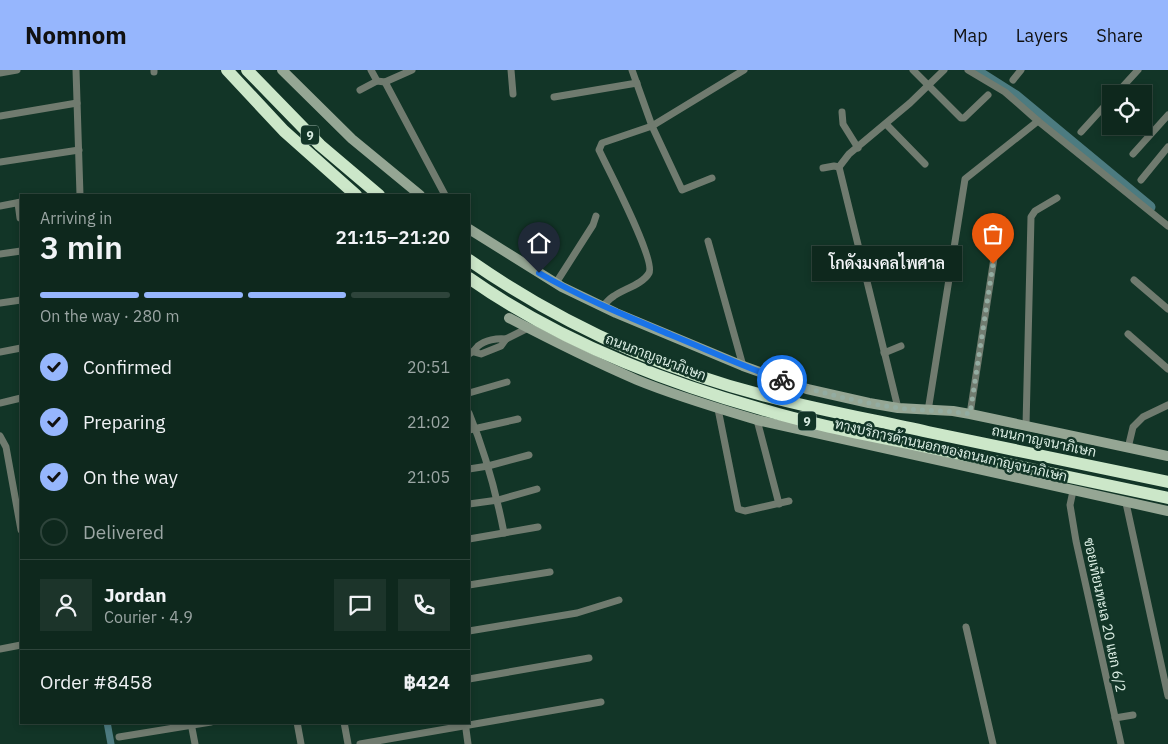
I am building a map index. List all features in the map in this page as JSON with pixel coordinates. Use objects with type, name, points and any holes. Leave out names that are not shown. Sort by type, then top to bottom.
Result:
[{"type":"highway","points":[[221,70],[260,106]]},
{"type":"highway","name":"9","points":[[227,70],[311,157],[355,194]]},
{"type":"highway","name":"9","points":[[247,70],[293,118],[378,194]]},
{"type":"highway","points":[[254,70],[293,118]]},
{"type":"highway","name":"ถนนกาญจนาภิเษก","points":[[470,261],[505,285],[568,321],[634,351],[691,373],[765,396],[1168,482]]},
{"type":"highway","name":"ถนนกาญจนาภิเษก","points":[[470,279],[499,299],[564,335],[628,364],[696,390],[762,410],[840,428],[1168,498]]},
{"type":"main road","points":[[282,70],[352,139],[419,194]]},
{"type":"main road","points":[[470,230],[556,282],[603,306],[743,366],[807,389],[898,408],[953,411],[970,414],[1168,456]]},
{"type":"main road","name":"ทางบริการด้านนอกของถนนกาญจนาภิเษก","points":[[509,318],[638,380],[718,409],[757,420],[1168,511]]},
{"type":"street","points":[[0,73],[17,70]]},
{"type":"street","points":[[76,70],[79,150],[78,194]]},
{"type":"street","points":[[371,70],[377,81]]},
{"type":"street","points":[[360,90],[377,81],[385,82],[412,70]]},
{"type":"street","points":[[512,70],[512,94]]},
{"type":"street","points":[[632,70],[652,126],[682,190]]},
{"type":"street","points":[[603,306],[614,296],[648,275],[651,268],[637,228],[613,181],[599,147],[602,143],[652,126],[744,70]]},
{"type":"street","points":[[913,70],[961,118],[964,118],[988,95]]},
{"type":"street","points":[[823,168],[839,166],[850,154],[929,86],[944,70]]},
{"type":"street","points":[[968,70],[1005,92],[1168,226]]},
{"type":"street","points":[[1013,80],[1021,70]]},
{"type":"street","points":[[1124,85],[1138,70]]},
{"type":"street","points":[[385,82],[444,194]]},
{"type":"street","points":[[554,97],[636,83]]},
{"type":"street","points":[[0,116],[77,103]]},
{"type":"street","points":[[1081,132],[1102,109]]},
{"type":"street","points":[[842,112],[843,124],[858,148]]},
{"type":"street","points":[[1133,154],[1168,115]]},
{"type":"street","points":[[928,410],[965,179],[1038,120]]},
{"type":"street","points":[[886,124],[925,164]]},
{"type":"street","points":[[1141,180],[1168,147]]},
{"type":"street","points":[[0,162],[79,150]]},
{"type":"street","points":[[839,166],[898,408]]},
{"type":"street","points":[[674,194],[712,178]]},
{"type":"street","points":[[1026,426],[1031,217],[1035,211],[1057,198]]},
{"type":"street","points":[[0,206],[20,203],[20,218]]},
{"type":"street","points":[[556,282],[593,225],[596,216]]},
{"type":"street","points":[[708,241],[743,366]]},
{"type":"street","points":[[970,414],[996,245]]},
{"type":"street","points":[[0,254],[20,251]]},
{"type":"street","points":[[1134,280],[1168,309]]},
{"type":"street","points":[[0,303],[20,300]]},
{"type":"street","points":[[471,353],[488,341],[497,338],[506,339],[528,328]]},
{"type":"street","points":[[1128,334],[1168,369]]},
{"type":"street","points":[[884,352],[901,346]]},
{"type":"street","points":[[0,352],[20,348]]},
{"type":"street","points":[[470,393],[506,382]]},
{"type":"street","points":[[0,403],[20,398]]},
{"type":"street","points":[[1128,448],[1133,427],[1143,416],[1168,405]]},
{"type":"street","points":[[718,409],[738,509],[745,512],[789,501]]},
{"type":"street","points":[[504,533],[498,500],[488,466],[472,430],[518,419]]},
{"type":"street","points":[[757,420],[779,504]]},
{"type":"street","points":[[0,436],[6,447],[20,524]]},
{"type":"street","points":[[470,469],[529,455]]},
{"type":"street","points":[[470,504],[498,500],[537,489]]},
{"type":"street","name":"ซอยเทียนทะเล 20 แยก 6/2","points":[[1073,491],[1070,506],[1076,541],[1121,744]]},
{"type":"street","points":[[1126,503],[1168,696]]},
{"type":"street","points":[[470,539],[538,528]]},
{"type":"street","points":[[470,585],[550,572]]},
{"type":"street","points":[[470,631],[577,613],[619,600]]},
{"type":"street","points":[[966,626],[993,744]]},
{"type":"street","points":[[0,649],[20,645]]},
{"type":"street","points":[[470,679],[589,658]]},
{"type":"street","points":[[470,723],[601,702]]},
{"type":"street","points":[[1115,718],[1133,715]]},
{"type":"street","points":[[119,737],[192,724],[195,744]]},
{"type":"street","points":[[297,724],[301,744]]},
{"type":"street","points":[[344,724],[348,744]]},
{"type":"street","points":[[360,744],[465,724],[468,744]]},
{"type":"waterway","points":[[975,70],[1016,96],[1150,207]]},
{"type":"waterway","points":[[107,724],[111,744]]},
{"type":"way so far","points":[[782,380],[807,389],[898,408],[953,411],[970,414],[993,264]]},
{"type":"place","name":"โกดังมงคลไพศาล","points":[[993,264]]},
{"type":"route","points":[[539,273],[562,287],[616,313],[671,334],[743,366],[782,380]]}]
